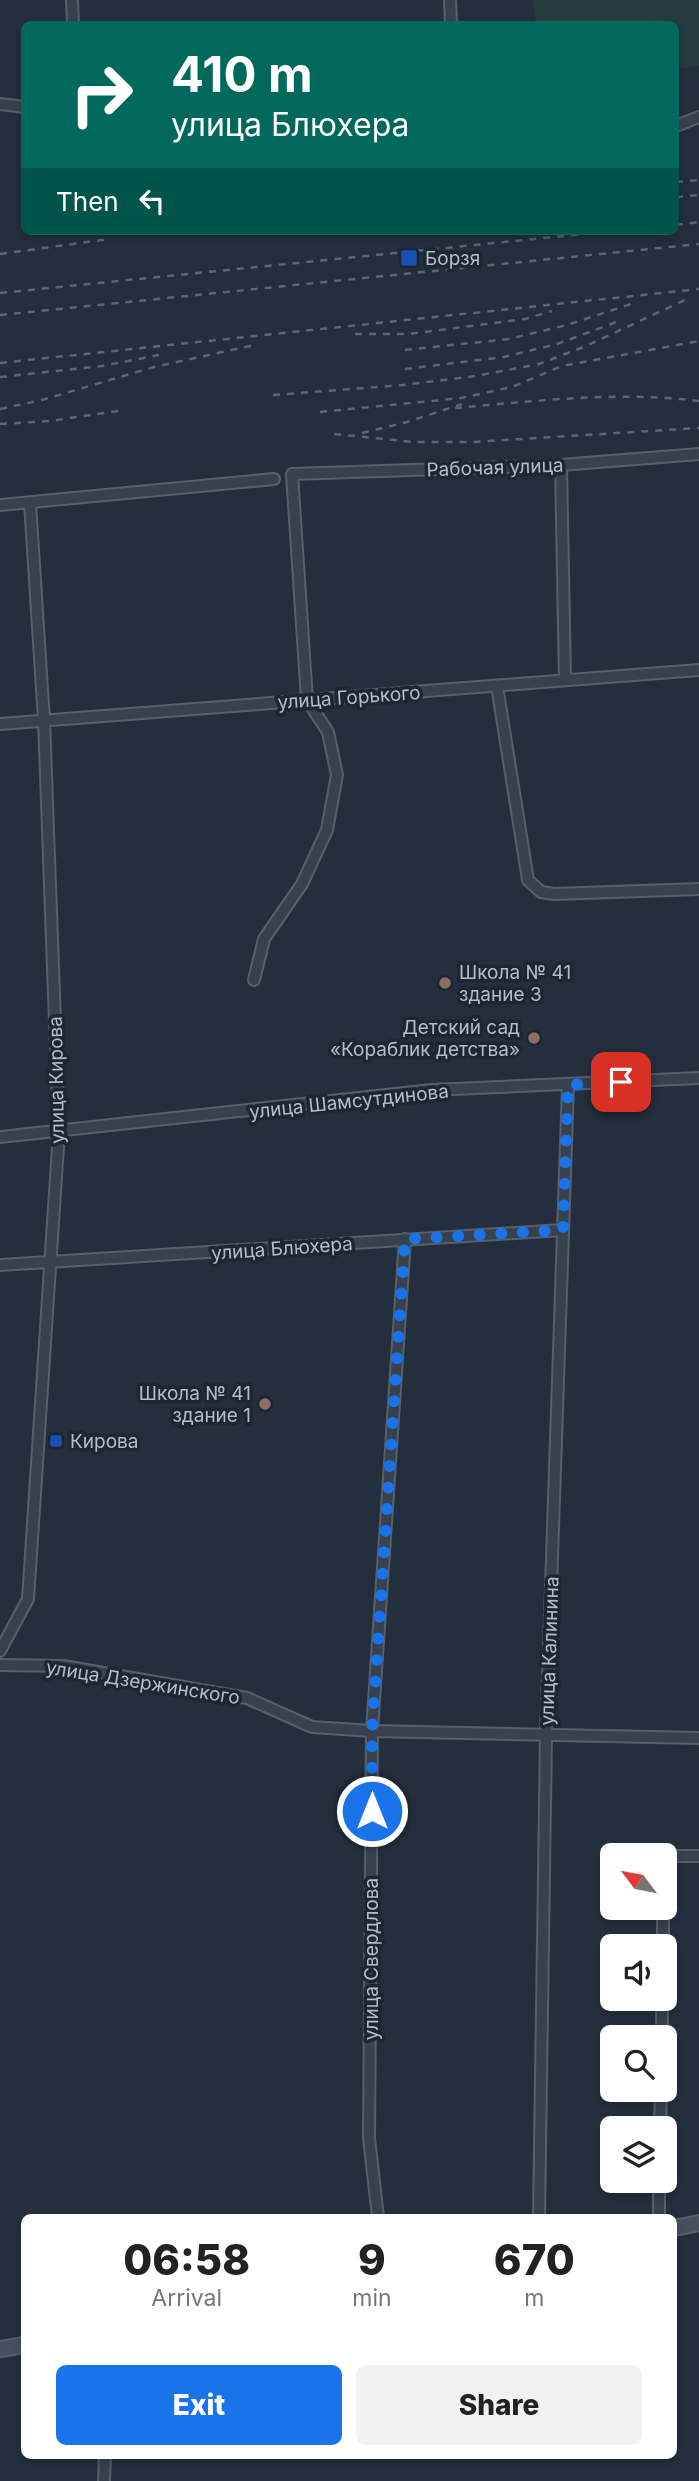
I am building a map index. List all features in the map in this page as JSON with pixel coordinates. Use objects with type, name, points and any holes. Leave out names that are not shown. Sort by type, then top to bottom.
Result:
[{"type":"main road","points":[[677,2227],[699,2223]]},
{"type":"main road","points":[[0,2349],[21,2346]]},
{"type":"street","points":[[72,0],[73,21]]},
{"type":"street","points":[[450,0],[451,21]]},
{"type":"street","points":[[0,104],[21,107]]},
{"type":"street","points":[[679,125],[699,117]]},
{"type":"street","name":"Рабочая улица","points":[[307,700],[292,474],[561,465],[699,454]]},
{"type":"street","points":[[561,465],[565,680]]},
{"type":"street","points":[[0,505],[274,479]]},
{"type":"street","name":"улица Кирова","points":[[0,1650],[28,1600],[59,1132],[44,720],[30,503]]},
{"type":"street","name":"улица Горького","points":[[0,724],[699,670]]},
{"type":"street","points":[[497,685],[528,880],[541,892],[554,894],[699,888]]},
{"type":"street","points":[[254,980],[264,939],[302,884],[327,830],[337,775],[328,732],[307,700]]},
{"type":"street","name":"улица Шамсутдинова","points":[[0,1137],[432,1090],[699,1078]]},
{"type":"street","name":"улица Калинина","points":[[539,2214],[546,1735],[568,1085]]},
{"type":"street","name":"улица Блюхера","points":[[0,1265],[51,1264],[563,1230]]},
{"type":"street","name":"улица Свердлова","points":[[378,2214],[369,2138],[372,1731],[405,1239]]},
{"type":"street","name":"улица Дзержинского","points":[[0,1665],[63,1666],[247,1698],[312,1727],[372,1731],[699,1738]]},
{"type":"street","points":[[677,1856],[699,1856]]},
{"type":"street","points":[[659,2193],[659,2214]]},
{"type":"street","points":[[104,2481],[105,2459]]},
{"type":"green space","points":[[533,0],[699,0],[699,66],[679,69],[679,21],[536,21]]},
{"type":"railway","points":[[679,182],[699,180]]},
{"type":"railway","points":[[679,197],[699,195]]},
{"type":"railway","points":[[679,225],[699,222]]},
{"type":"railway","points":[[0,293],[573,235]]},
{"type":"railway","points":[[0,254],[109,239]]},
{"type":"railway","points":[[0,315],[699,244]]},
{"type":"railway","points":[[0,363],[699,289]]},
{"type":"railway","points":[[273,395],[403,385],[476,376],[539,364],[586,346],[685,300]]},
{"type":"railway","points":[[405,350],[509,339],[567,325],[637,302]]},
{"type":"railway","points":[[355,334],[409,334],[525,319],[552,311]]},
{"type":"railway","points":[[405,369],[504,357],[557,344],[622,320]]},
{"type":"railway","points":[[320,412],[461,398],[512,387],[562,366],[699,341]]},
{"type":"railway","points":[[0,409],[42,400],[154,367],[254,345]]},
{"type":"railway","points":[[0,377],[102,366],[159,355]]},
{"type":"railway","points":[[455,408],[607,397],[699,401]]},
{"type":"railway","points":[[362,433],[462,404]]},
{"type":"railway","points":[[0,424],[50,421],[125,410]]},
{"type":"railway","points":[[334,434],[414,442],[472,442],[699,428]]},
{"type":"place","name":"Борзя","points":[[409,258]]},
{"type":"place","name":"Школа № 41 здание 3","points":[[445,983]]},
{"type":"place","name":"Детский сад «Кораблик детства»","points":[[534,1038]]},
{"type":"place","name":"Школа № 41 здание 1","points":[[265,1404]]},
{"type":"place","name":"Кирова","points":[[56,1441]]},
{"type":"route","points":[[372,1811],[372,1731],[405,1239],[563,1230],[568,1085],[621,1082]]}]
